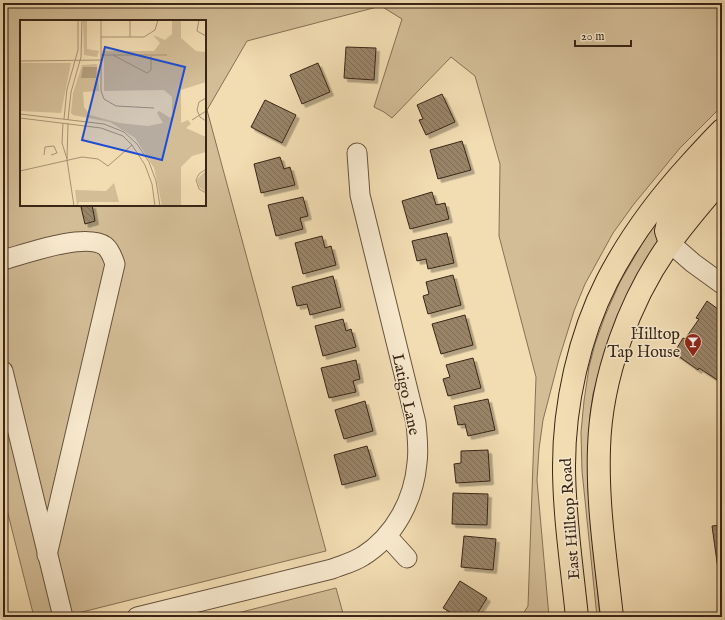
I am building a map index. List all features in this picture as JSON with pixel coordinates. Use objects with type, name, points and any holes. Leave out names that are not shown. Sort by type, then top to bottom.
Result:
[{"type":"main road","name":"East Hilltop Road","points":[[577,617],[565,494],[564,464],[570,399],[576,368],[588,328],[606,283],[632,236],[671,184],[722,130]]},
{"type":"main road","points":[[670,243],[666,231],[674,208],[722,153]]},
{"type":"main road","name":"East Hilltop Road","points":[[612,617],[599,490],[599,446],[607,384],[624,330],[645,283],[670,243],[722,179]]},
{"type":"street","name":"Latigo Lane","points":[[137,617],[332,568],[363,556],[387,536],[400,517],[413,487],[417,464],[416,423],[360,195],[357,153]]},
{"type":"street","points":[[3,260],[50,246],[87,241],[96,242],[105,246],[111,254],[115,264],[47,555]]},
{"type":"street","points":[[670,243],[692,263],[722,284]]},
{"type":"street","points":[[3,371],[63,617]]},
{"type":"street","points":[[387,536],[407,558]]},
{"type":"shaded area","points":[[3,3],[722,3],[722,106],[680,148],[634,204],[613,233],[585,284],[574,311],[559,359],[543,420],[537,480],[549,617],[521,617],[528,606],[536,377],[499,236],[500,164],[475,76],[451,57],[392,118],[374,107],[402,19],[381,6],[247,41],[207,110],[326,551],[62,617],[34,617],[3,494]]},
{"type":"shaded area","points":[[662,214],[661,235],[630,289],[616,319],[606,347],[593,394],[589,434],[588,491],[600,617],[597,617],[582,471],[581,432],[589,367],[605,316],[620,282],[642,244]]},
{"type":"shaded area","points":[[336,588],[344,617],[222,617]]},
{"type":"building","points":[[346,47],[376,48],[374,80],[344,78]]},
{"type":"building","points":[[318,63],[330,92],[302,104],[290,75]]},
{"type":"building","points":[[442,94],[455,122],[426,135],[419,120],[423,119],[417,105]]},
{"type":"building","points":[[265,100],[296,115],[282,143],[251,127]]},
{"type":"building","points":[[462,141],[471,170],[438,179],[430,150]]},
{"type":"building","points":[[280,157],[284,169],[290,167],[295,185],[261,193],[254,164]]},
{"type":"building","points":[[432,192],[436,205],[445,203],[449,219],[410,229],[402,201]]},
{"type":"building","points":[[303,197],[308,216],[300,218],[303,229],[276,236],[268,205]]},
{"type":"building","points":[[92,206],[95,221],[85,224],[81,207]]},
{"type":"building","points":[[447,233],[454,263],[428,269],[426,259],[417,261],[412,241]]},
{"type":"building","points":[[322,236],[325,248],[331,246],[336,265],[303,274],[295,243]]},
{"type":"building","points":[[453,275],[461,305],[428,314],[423,296],[429,294],[426,282]]},
{"type":"building","points":[[333,276],[341,307],[310,315],[307,304],[297,306],[292,287]]},
{"type":"building","points":[[707,301],[722,312],[722,383],[699,368],[698,370],[674,353],[683,338],[685,339],[699,319],[696,318]]},
{"type":"building","points":[[465,315],[473,345],[441,354],[432,324]]},
{"type":"building","points":[[343,319],[346,331],[351,329],[356,347],[323,356],[315,326]]},
{"type":"building","points":[[473,358],[481,388],[448,396],[443,379],[450,377],[446,365]]},
{"type":"building","points":[[356,360],[360,379],[353,381],[356,392],[329,398],[321,368]]},
{"type":"building","points":[[488,399],[495,430],[468,436],[465,424],[458,425],[454,406]]},
{"type":"building","points":[[365,401],[373,431],[344,439],[335,410]]},
{"type":"building","points":[[367,446],[376,476],[342,485],[334,455]]},
{"type":"building","points":[[488,450],[490,481],[456,483],[454,464],[461,463],[461,451]]},
{"type":"building","points":[[453,493],[488,494],[487,525],[452,524]]},
{"type":"building","points":[[722,525],[722,568],[718,569],[712,526]]},
{"type":"building","points":[[464,536],[496,539],[493,570],[461,567]]},
{"type":"building","points":[[460,581],[487,598],[475,617],[458,617],[443,608]]},
{"type":"building","points":[[432,613],[433,617],[413,617]]},
{"type":"place","name":"Hilltop Tap House","points":[[693,357]]}]
